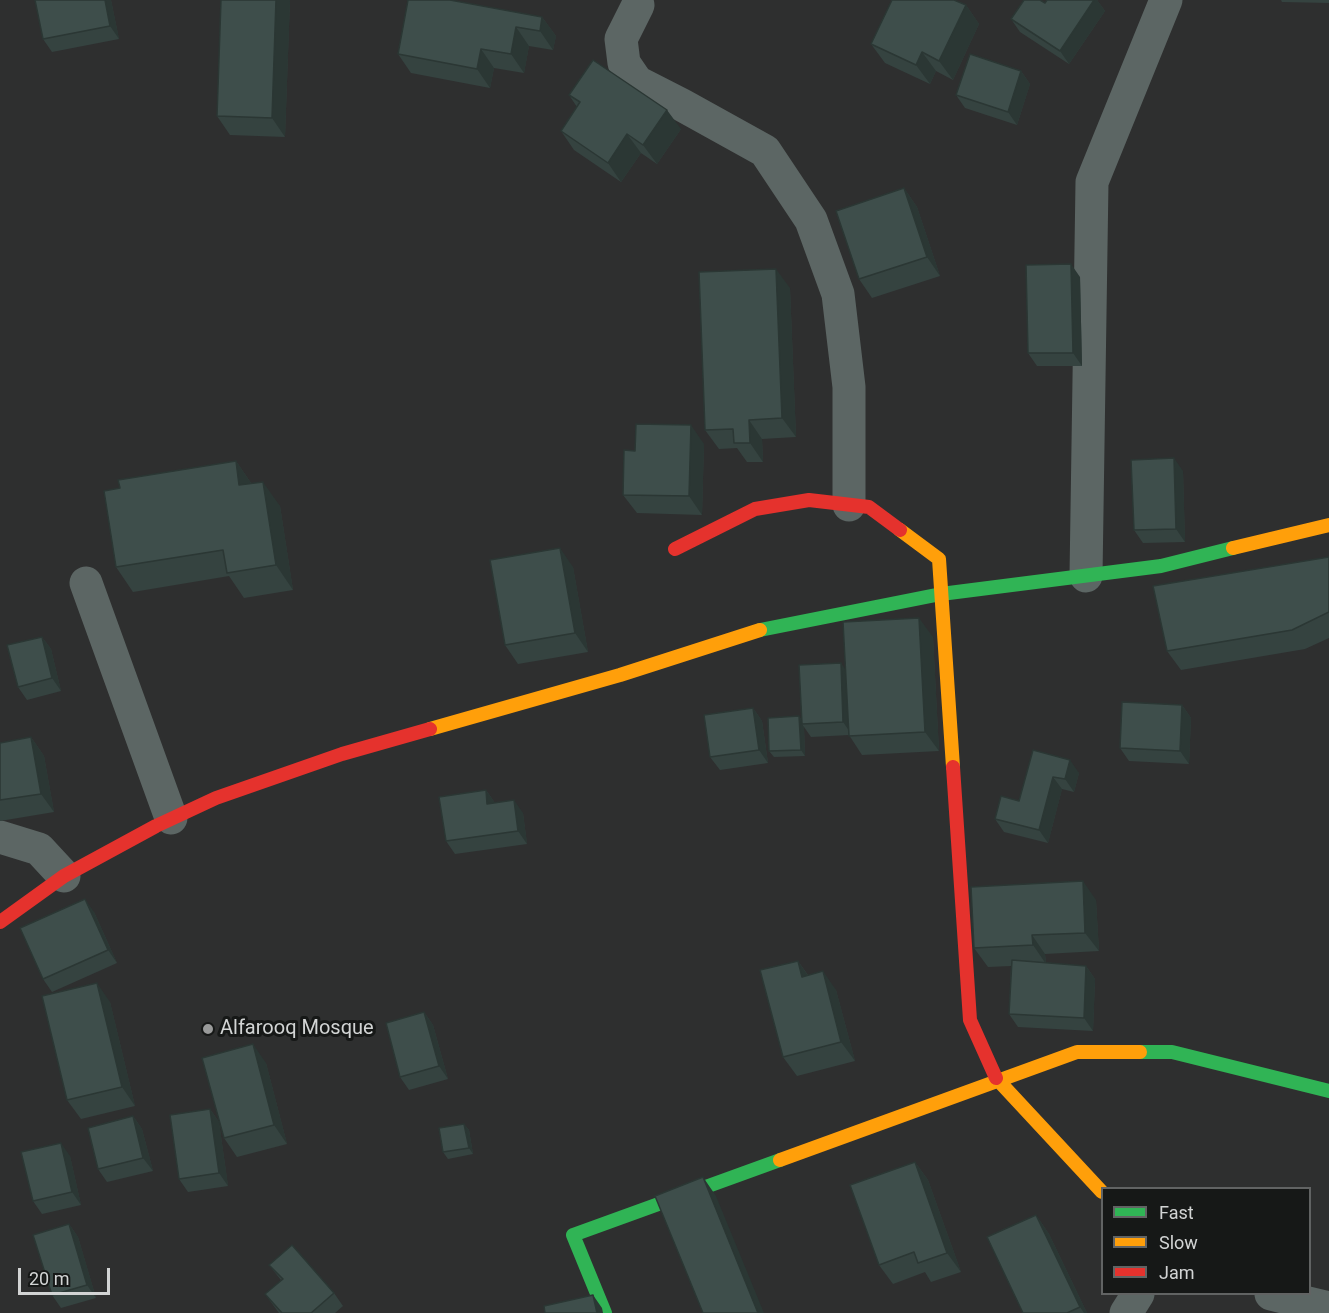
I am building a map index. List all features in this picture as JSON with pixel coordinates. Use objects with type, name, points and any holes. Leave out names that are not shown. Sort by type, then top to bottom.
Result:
[{"type":"street","points":[[1086,576],[1092,182],[1166,0]]},
{"type":"street","points":[[638,5],[621,39],[624,63],[637,82],[765,151],[811,220],[838,294],[849,387],[849,505]]},
{"type":"street","points":[[675,549],[755,509],[809,500],[869,507],[939,559],[970,1020],[997,1080],[1101,1191]]},
{"type":"street","points":[[0,922],[64,876],[171,818],[216,798],[342,754],[609,678],[764,630],[941,594],[1161,566],[1329,525]]},
{"type":"street","points":[[86,583],[171,818]]},
{"type":"street","points":[[0,837],[39,849],[64,876]]},
{"type":"street","points":[[605,1313],[573,1235],[1077,1052],[1172,1052],[1329,1091]]},
{"type":"street","points":[[1126,1313],[1137,1295]]},
{"type":"street","points":[[1276,1295],[1329,1308]]},
{"type":"building","points":[[35,0],[105,0],[110,26],[43,39]]},
{"type":"building","points":[[221,0],[276,0],[272,118],[217,116]]},
{"type":"building","points":[[408,0],[450,0],[542,17],[540,31],[516,27],[511,54],[481,49],[477,69],[398,54]]},
{"type":"building","points":[[892,0],[954,0],[966,5],[939,61],[922,52],[916,65],[871,44]]},
{"type":"building","points":[[1024,0],[1040,0],[1045,3],[1047,0],[1094,0],[1060,51],[1011,19]]},
{"type":"building","points":[[970,54],[1021,71],[1008,112],[956,95]]},
{"type":"building","points":[[593,60],[667,110],[643,145],[627,134],[608,163],[561,131],[580,102],[569,95]]},
{"type":"building","points":[[904,188],[927,257],[859,279],[836,211]]},
{"type":"building","points":[[1071,264],[1073,353],[1028,353],[1026,265]]},
{"type":"building","points":[[776,269],[782,418],[749,420],[750,443],[734,443],[733,429],[705,430],[699,272]]},
{"type":"building","points":[[636,424],[691,425],[689,496],[623,495],[624,450],[635,451]]},
{"type":"building","points":[[1174,458],[1176,529],[1134,530],[1131,460]]},
{"type":"building","points":[[236,461],[239,485],[263,482],[276,565],[227,573],[223,550],[116,567],[104,491],[120,488],[118,480]]},
{"type":"building","points":[[560,548],[575,633],[505,645],[490,560]]},
{"type":"building","points":[[1329,557],[1329,612],[1292,630],[1167,651],[1153,586]]},
{"type":"building","points":[[919,618],[925,732],[849,736],[843,622]]},
{"type":"building","points":[[42,637],[52,678],[18,687],[7,645]]},
{"type":"building","points":[[841,663],[843,722],[802,724],[799,665]]},
{"type":"building","points":[[1122,702],[1182,705],[1180,751],[1120,748]]},
{"type":"building","points":[[753,708],[759,750],[710,757],[704,715]]},
{"type":"building","points":[[799,716],[801,750],[769,751],[768,718]]},
{"type":"building","points":[[31,737],[41,794],[0,800],[0,743]]},
{"type":"building","points":[[1033,750],[1070,760],[1065,779],[1053,777],[1039,830],[995,819],[1001,796],[1019,801]]},
{"type":"building","points":[[486,790],[487,804],[514,800],[518,831],[446,841],[439,797]]},
{"type":"building","points":[[1083,881],[1085,933],[1032,935],[1033,945],[974,948],[971,887]]},
{"type":"building","points":[[85,899],[108,950],[43,979],[20,928]]},
{"type":"building","points":[[1012,960],[1086,966],[1084,1018],[1009,1014]]},
{"type":"building","points":[[798,961],[802,977],[823,971],[841,1042],[783,1057],[760,970]]},
{"type":"building","points":[[97,983],[122,1087],[67,1100],[42,996]]},
{"type":"building","points":[[424,1012],[439,1066],[400,1077],[386,1023]]},
{"type":"building","points":[[253,1044],[274,1125],[224,1138],[202,1058]]},
{"type":"building","points":[[210,1109],[219,1173],[179,1179],[170,1115]]},
{"type":"building","points":[[133,1116],[143,1158],[98,1169],[88,1128]]},
{"type":"building","points":[[464,1124],[469,1148],[443,1152],[439,1128]]},
{"type":"building","points":[[61,1143],[72,1192],[33,1201],[21,1152]]},
{"type":"building","points":[[915,1162],[947,1253],[918,1263],[914,1252],[879,1265],[850,1185]]},
{"type":"building","points":[[703,1177],[758,1313],[703,1313],[655,1196]]},
{"type":"building","points":[[1036,1215],[1080,1307],[1067,1313],[1023,1313],[987,1237]]},
{"type":"building","points":[[69,1224],[87,1285],[52,1295],[33,1235]]},
{"type":"building","points":[[292,1245],[334,1293],[311,1313],[282,1313],[265,1294],[283,1279],[269,1265]]},
{"type":"building","points":[[593,1295],[597,1313],[545,1313],[544,1306]]},
{"type":"traffic: fast","points":[[760,630],[941,594],[1161,566],[1233,548]]},
{"type":"traffic: fast","points":[[1140,1052],[1172,1052],[1329,1091]]},
{"type":"traffic: fast","points":[[605,1313],[573,1235],[780,1160]]},
{"type":"traffic: slow","points":[[1233,548],[1329,525]]},
{"type":"traffic: slow","points":[[900,530],[939,559],[953,767]]},
{"type":"traffic: slow","points":[[430,729],[620,675],[760,630]]},
{"type":"traffic: slow","points":[[780,1160],[1077,1052],[1140,1052]]},
{"type":"traffic: slow","points":[[996,1078],[1101,1191]]},
{"type":"traffic: jam","points":[[675,549],[755,509],[809,500],[869,507],[900,530]]},
{"type":"traffic: jam","points":[[0,922],[64,876],[156,826],[216,798],[342,754],[430,729]]},
{"type":"traffic: jam","points":[[953,767],[970,1020],[996,1078]]},
{"type":"place","name":"Alfarooq Mosque","points":[[208,1029]]}]
